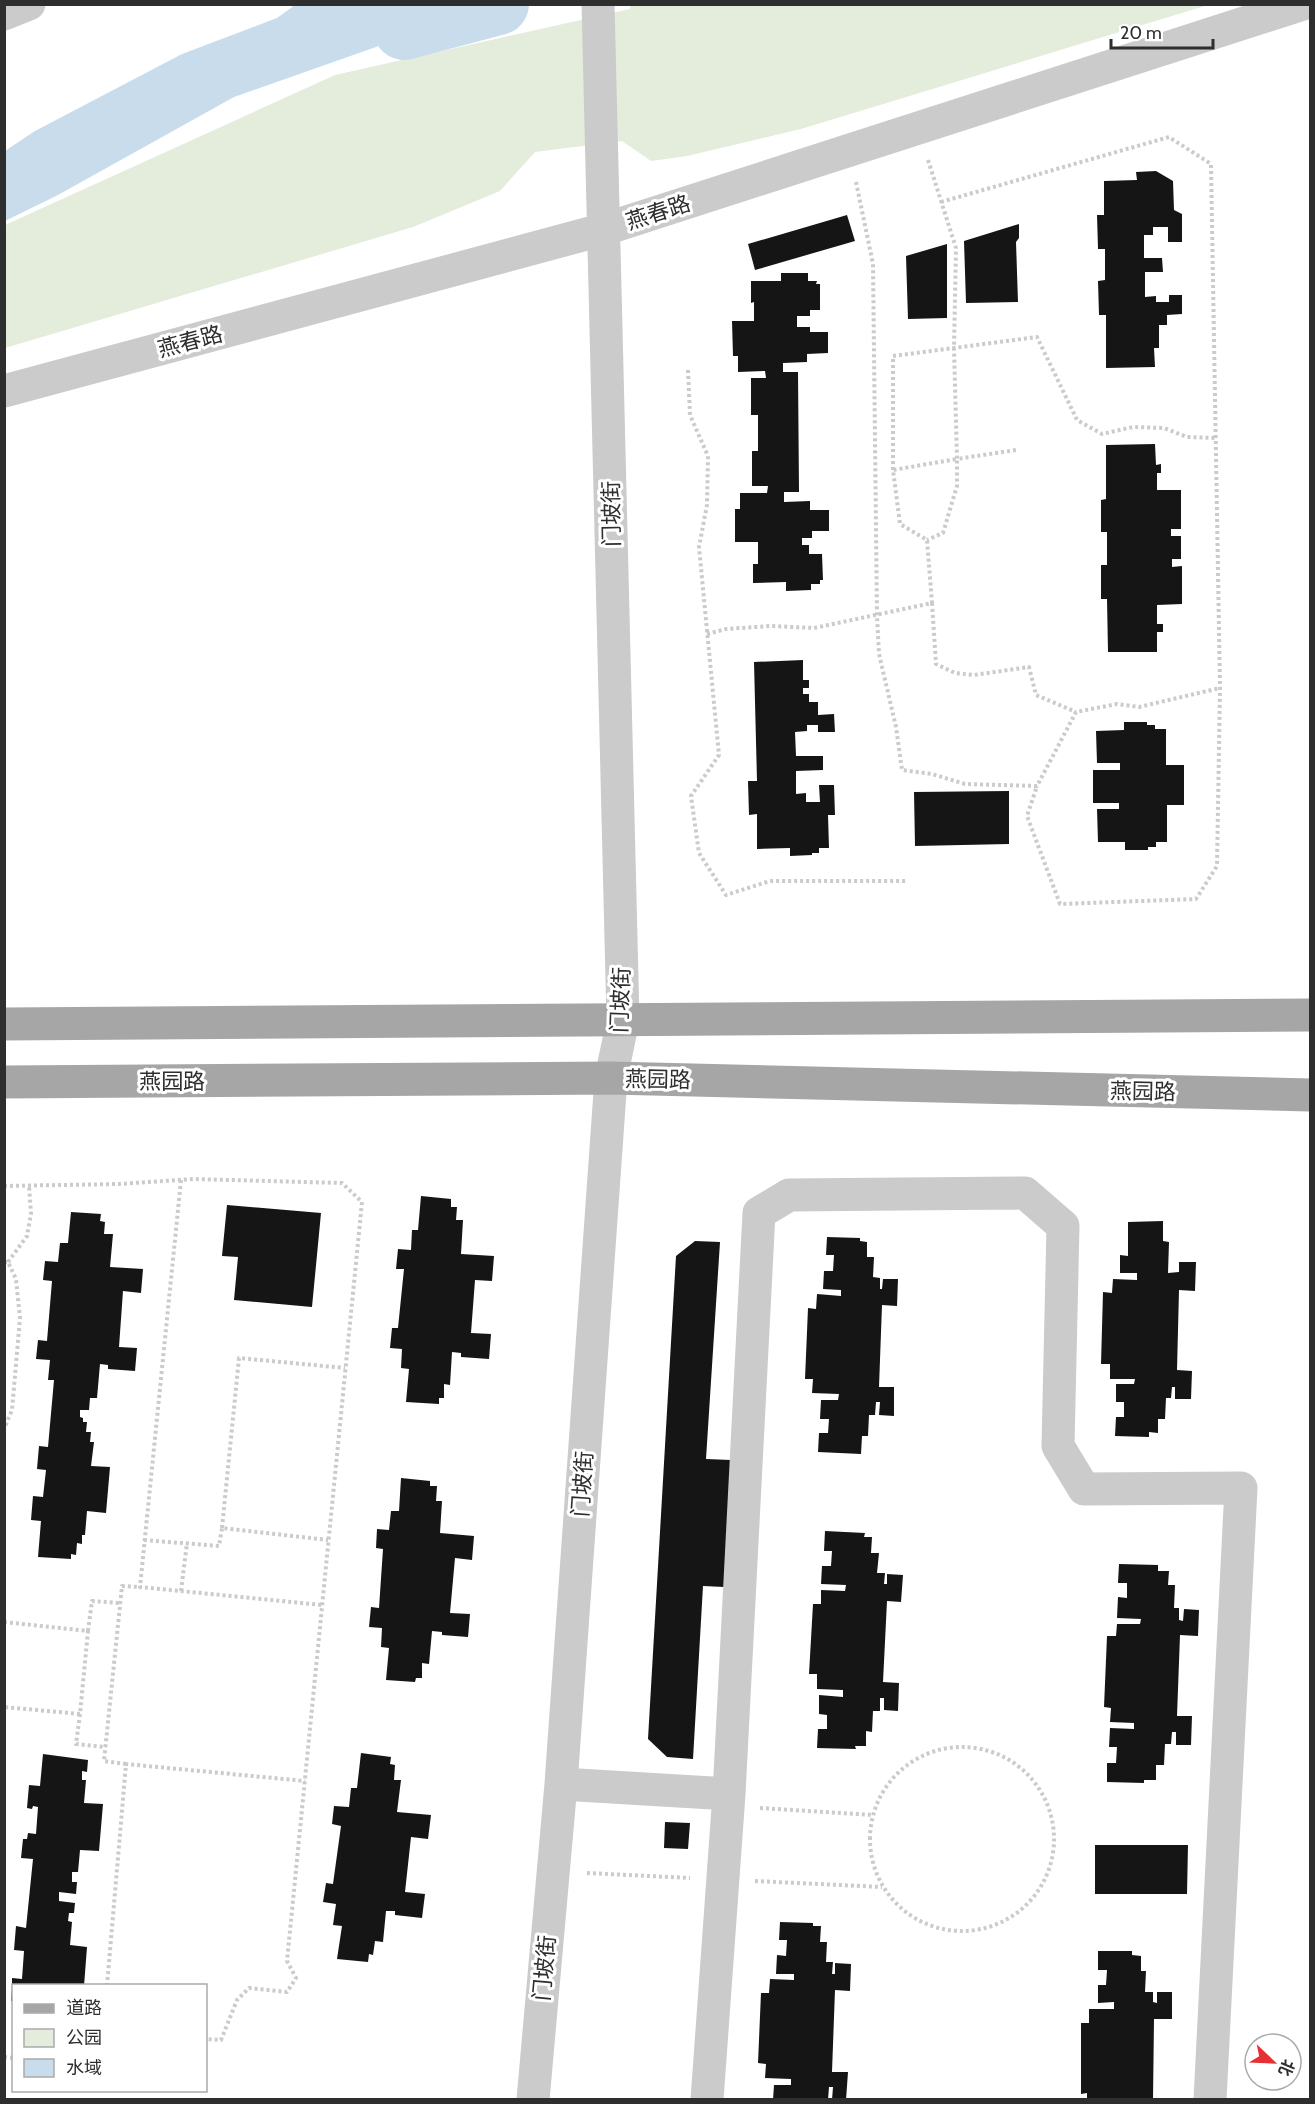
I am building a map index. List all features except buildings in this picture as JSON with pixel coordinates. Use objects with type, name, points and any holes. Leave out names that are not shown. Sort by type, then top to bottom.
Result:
[{"type":"main road","points":[[4,1024],[1311,1015]]},
{"type":"main road","name":"燕园路","points":[[4,1082],[611,1078],[1311,1095]]},
{"type":"street","points":[[4,14],[29,4]]},
{"type":"street","name":"门坡街","points":[[533,2100],[561,1784],[611,1078],[623,1020],[598,4]]},
{"type":"street","name":"燕春路","points":[[4,391],[605,229],[1303,4]]},
{"type":"street","points":[[707,2100],[729,1800],[759,1213],[789,1195],[1025,1193],[1063,1226],[1058,1446],[1084,1489],[1241,1488],[1210,2100]]},
{"type":"street","points":[[561,1784],[729,1800]]},
{"type":"path","points":[[918,128],[956,248],[954,348],[957,486],[943,533],[927,540]]},
{"type":"path","points":[[941,202],[1169,136],[1211,164],[1220,688],[1217,866],[1196,899],[1060,904],[1027,816],[1037,786],[1076,712]]},
{"type":"path","points":[[850,150],[873,264],[879,654],[896,727],[902,770],[932,774],[965,784],[1037,786]]},
{"type":"path","points":[[927,540],[900,524],[892,470],[893,356],[1037,337],[1077,420],[1102,434],[1133,427],[1164,428],[1187,437],[1216,438]]},
{"type":"path","points":[[688,370],[690,415],[708,456],[706,505],[699,547],[719,755],[691,796],[699,853],[726,895],[770,881],[906,881]]},
{"type":"path","points":[[892,470],[1016,450]]},
{"type":"path","points":[[927,540],[936,664],[955,673],[974,675],[1029,668],[1036,695],[1076,712],[1118,704],[1139,707],[1220,688]]},
{"type":"path","points":[[707,634],[726,629],[771,626],[814,628],[932,603]]},
{"type":"path","points":[[140,1587],[181,1180]]},
{"type":"path","points":[[4,1186],[119,1184],[181,1180],[342,1183],[362,1202],[287,1961],[296,1978],[286,1992],[249,1989],[237,2000],[220,2040],[207,2039]]},
{"type":"path","points":[[4,1429],[12,1410],[20,1318],[16,1279],[6,1262],[27,1236],[31,1214],[29,1185]]},
{"type":"path","points":[[144,1540],[219,1546],[239,1358],[345,1368]]},
{"type":"path","points":[[222,1528],[328,1540]]},
{"type":"path","points":[[182,1591],[187,1544]]},
{"type":"path","points":[[305,1781],[104,1761],[105,1748],[122,1586],[322,1605]]},
{"type":"path","points":[[105,1748],[76,1744],[92,1601],[120,1604]]},
{"type":"path","points":[[4,1622],[88,1631]]},
{"type":"path","points":[[4,1707],[80,1714]]},
{"type":"path","points":[[956,1747],[978,1748],[999,1755],[1018,1766],[1034,1781],[1046,1800],[1052,1822],[1054,1844],[1050,1865],[1042,1886],[1029,1903],[1002,1922],[972,1931],[950,1931],[928,1926],[908,1916],[892,1900],[879,1881],[872,1859],[870,1837],[873,1815],[882,1794],[895,1775],[913,1761],[933,1752],[956,1747]]},
{"type":"path","points":[[107,1984],[126,1764]]},
{"type":"path","points":[[729,1800],[873,1815]]},
{"type":"green space","points":[[630,5],[1208,5],[801,129],[687,156],[651,161],[622,141],[535,152],[500,191],[413,227],[5,348],[5,225],[335,75],[630,9]]},
{"type":"water","points":[[295,5],[495,5],[234,97],[58,195],[5,221],[5,151],[35,131],[182,54],[277,18]]},
{"type":"waterway","points":[[404,29],[498,4]]}]
